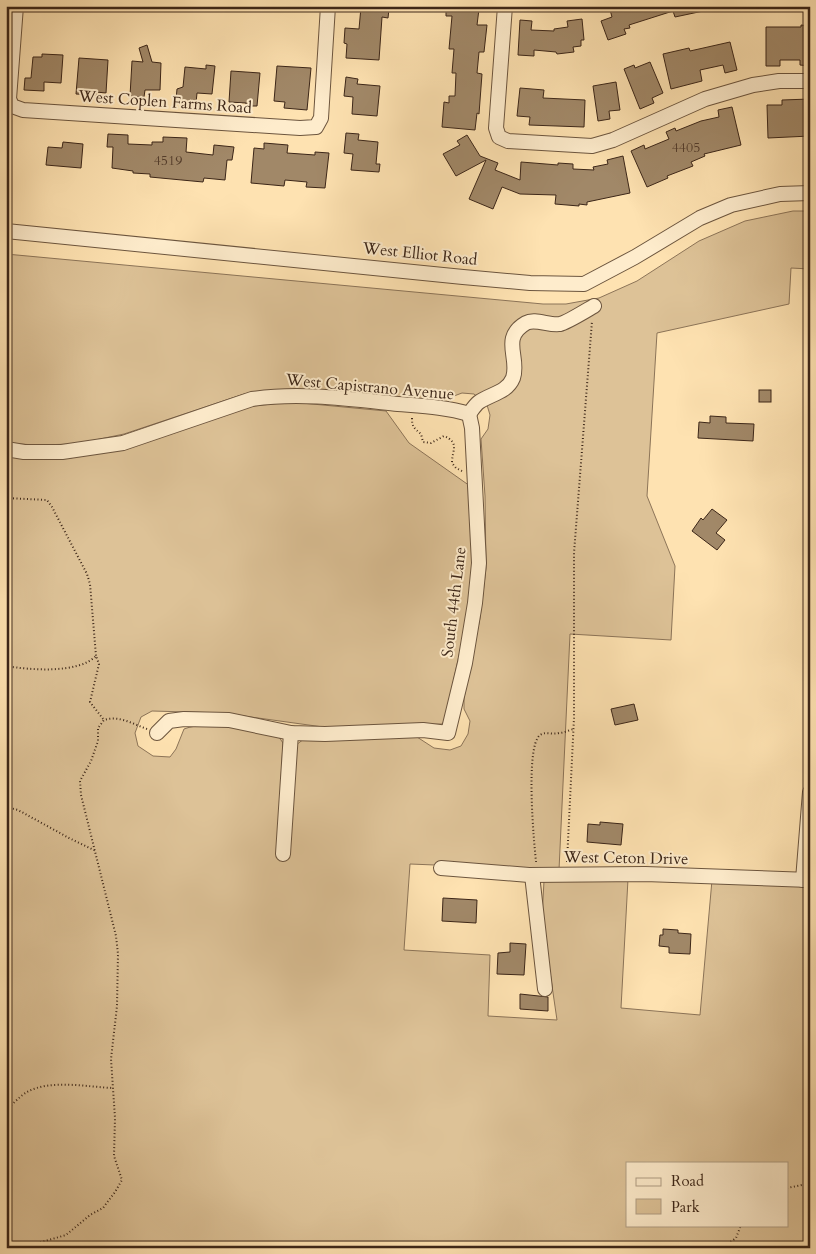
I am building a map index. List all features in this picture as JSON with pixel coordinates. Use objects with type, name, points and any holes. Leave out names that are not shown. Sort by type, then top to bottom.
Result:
[{"type":"street","name":"West Coplen Farms Road","points":[[16,6],[9,99],[12,106],[23,110],[300,128],[316,127],[321,118],[328,6]]},
{"type":"street","points":[[505,6],[496,128],[499,137],[508,141],[592,146],[613,140],[705,99],[753,85],[779,81],[810,81]]},
{"type":"street","name":"West Elliot Road","points":[[6,231],[463,277],[530,283],[584,284],[635,257],[700,218],[731,205],[780,194],[810,193]]},
{"type":"street","points":[[470,414],[481,400],[507,387],[513,378],[512,339],[519,327],[529,321],[561,324],[594,306]]},
{"type":"street","name":"West Capistrano Avenue","points":[[6,449],[24,452],[68,451],[123,443],[252,399],[270,397],[306,396],[451,408],[470,414]]},
{"type":"street","name":"South 44th Lane","points":[[291,733],[325,734],[423,730],[448,733],[465,663],[475,603],[479,563],[477,500],[470,414]]},
{"type":"street","points":[[157,733],[169,721],[184,719],[229,720],[291,733],[283,854]]},
{"type":"street","points":[[806,880],[810,792]]},
{"type":"street","name":"West Ceton Drive","points":[[441,868],[535,875],[645,874],[806,880]]},
{"type":"street","points":[[535,875],[545,989]]},
{"type":"path","points":[[568,875],[567,850],[574,729],[576,589],[574,554],[594,306]]},
{"type":"path","points":[[413,405],[412,425],[421,434],[423,442],[431,443],[444,436],[447,437],[455,448],[452,463],[456,468],[462,471],[475,469]]},
{"type":"path","points":[[6,498],[47,500],[88,579],[96,656],[99,664],[90,702],[104,720]]},
{"type":"path","points":[[6,666],[25,668],[77,667],[91,661],[96,656]]},
{"type":"path","points":[[6,1244],[11,1246],[28,1246],[66,1235],[90,1215],[103,1208],[122,1180],[114,1156],[114,1088],[111,1059],[117,1006],[118,954],[116,936],[96,851],[80,795],[80,781],[91,761],[98,741],[98,728],[104,720],[111,718],[121,719],[157,733]]},
{"type":"path","points":[[535,875],[532,792],[534,744],[538,736],[543,733],[557,734],[574,729]]},
{"type":"path","points":[[6,807],[18,810],[96,851]]},
{"type":"path","points":[[6,1110],[25,1093],[38,1087],[56,1085],[114,1088]]},
{"type":"path","points":[[788,1188],[807,1184],[810,1186]]},
{"type":"path","points":[[722,1248],[736,1238],[741,1226]]},
{"type":"green space","points":[[793,211],[810,211],[810,269],[791,268],[789,304],[657,333],[647,496],[675,566],[671,640],[570,634],[559,870],[410,864],[404,950],[490,955],[488,1016],[557,1020],[542,917],[544,881],[628,879],[621,1008],[700,1015],[712,880],[810,885],[810,1248],[6,1248],[6,456],[71,458],[244,407],[291,402],[386,411],[409,443],[470,486],[472,569],[466,623],[445,720],[442,724],[323,727],[222,713],[152,711],[141,717],[135,733],[138,746],[153,756],[170,757],[176,749],[184,729],[194,726],[231,727],[279,737],[283,743],[277,853],[296,745],[304,739],[417,737],[434,748],[450,750],[461,746],[468,734],[470,721],[464,709],[464,698],[480,618],[486,568],[485,496],[481,439],[488,429],[490,415],[487,405],[474,394],[462,393],[438,402],[298,390],[244,394],[124,434],[76,444],[35,445],[6,443],[6,254],[543,304],[566,304],[599,298],[637,281],[699,241],[745,221]]},
{"type":"building","points":[[372,6],[384,6],[384,9],[389,9],[388,18],[382,17],[379,60],[346,58],[345,28],[359,29],[361,7],[372,8]]},
{"type":"building","points":[[446,6],[475,6],[475,8],[479,9],[477,25],[487,25],[484,52],[479,52],[477,73],[482,74],[479,114],[477,113],[475,130],[442,127],[444,102],[449,103],[449,96],[455,96],[456,73],[452,73],[454,49],[449,49],[452,16],[446,16]]},
{"type":"building","points":[[609,6],[707,6],[708,10],[675,17],[673,11],[629,25],[630,28],[624,29],[626,34],[608,40],[601,21],[612,17]]},
{"type":"building","points":[[582,19],[584,40],[581,40],[581,46],[573,47],[574,52],[557,54],[556,52],[534,50],[534,56],[518,55],[520,20],[532,21],[531,30],[554,31],[554,29],[568,27],[567,21]]},
{"type":"building","points":[[801,25],[810,26],[810,66],[800,65],[800,60],[780,60],[780,66],[766,66],[766,27],[801,27]]},
{"type":"building","points":[[730,42],[737,70],[725,73],[723,65],[700,70],[702,81],[671,89],[663,54],[689,48],[690,51]]},
{"type":"building","points":[[147,45],[152,62],[161,63],[160,90],[145,90],[144,97],[130,96],[132,61],[143,62],[139,48]]},
{"type":"building","points":[[42,54],[63,55],[61,83],[44,82],[44,91],[24,90],[25,78],[31,78],[33,57],[42,57]]},
{"type":"building","points":[[79,58],[108,60],[106,93],[96,92],[96,95],[76,94]]},
{"type":"building","points":[[650,62],[663,93],[652,98],[654,103],[640,109],[624,69],[634,65],[635,68]]},
{"type":"building","points":[[206,65],[215,66],[212,94],[197,93],[196,103],[176,100],[177,89],[183,87],[185,67],[206,69]]},
{"type":"building","points":[[277,66],[311,68],[307,110],[284,108],[285,102],[274,101]]},
{"type":"building","points":[[231,71],[260,73],[257,106],[246,106],[246,103],[229,102]]},
{"type":"building","points":[[346,77],[358,79],[357,84],[380,86],[377,116],[352,114],[353,97],[344,96]]},
{"type":"building","points":[[616,82],[620,110],[609,111],[610,119],[598,121],[593,86]]},
{"type":"building","points":[[520,88],[544,90],[543,98],[585,100],[584,127],[529,125],[530,117],[517,116]]},
{"type":"building","points":[[810,99],[810,136],[768,138],[767,105],[782,105],[782,100]]},
{"type":"building","points":[[732,107],[741,145],[704,154],[705,156],[691,162],[693,166],[667,176],[668,178],[647,187],[631,151],[644,145],[645,149],[669,139],[666,132],[675,128],[676,131],[701,121],[719,117],[718,110]]},
{"type":"building","points":[[346,133],[359,134],[358,140],[378,142],[376,164],[380,164],[379,172],[351,170],[353,154],[344,153]]},
{"type":"building","points":[[108,134],[128,135],[128,144],[152,145],[152,142],[163,142],[163,137],[187,138],[186,152],[213,155],[214,145],[234,147],[232,160],[227,160],[225,180],[204,178],[203,182],[150,177],[150,174],[133,173],[133,171],[112,168],[113,147],[107,147]]},
{"type":"building","points":[[467,135],[480,156],[498,163],[495,170],[520,180],[521,162],[558,165],[558,163],[573,164],[573,169],[594,170],[593,167],[608,164],[607,160],[623,156],[630,193],[587,202],[587,205],[579,204],[579,206],[555,204],[556,195],[520,194],[502,187],[493,209],[469,199],[486,160],[456,176],[443,154],[460,145],[457,141]]},
{"type":"building","points":[[63,142],[83,144],[81,168],[46,165],[48,147],[62,148]]},
{"type":"building","points":[[264,143],[288,145],[287,153],[315,155],[315,152],[329,153],[325,188],[306,187],[307,182],[285,180],[284,186],[251,183],[254,148],[264,149]]},
{"type":"building","points":[[759,390],[771,390],[771,402],[759,402]]},
{"type":"building","points":[[710,416],[726,417],[726,423],[754,424],[753,441],[698,438],[699,422],[710,423]]},
{"type":"building","points":[[712,509],[727,520],[716,533],[725,540],[717,550],[692,531],[701,518],[703,520]]},
{"type":"building","points":[[634,704],[638,720],[615,725],[611,709]]},
{"type":"building","points":[[600,822],[623,824],[621,845],[587,842],[588,824],[600,825]]},
{"type":"building","points":[[443,898],[477,900],[476,923],[442,921]]},
{"type":"building","points":[[663,929],[678,930],[678,933],[691,934],[690,954],[669,953],[669,947],[659,946],[660,935],[663,935]]},
{"type":"building","points":[[510,943],[526,944],[524,975],[497,974],[498,953],[510,952]]},
{"type":"building","points":[[520,994],[548,997],[548,1011],[520,1009]]}]
